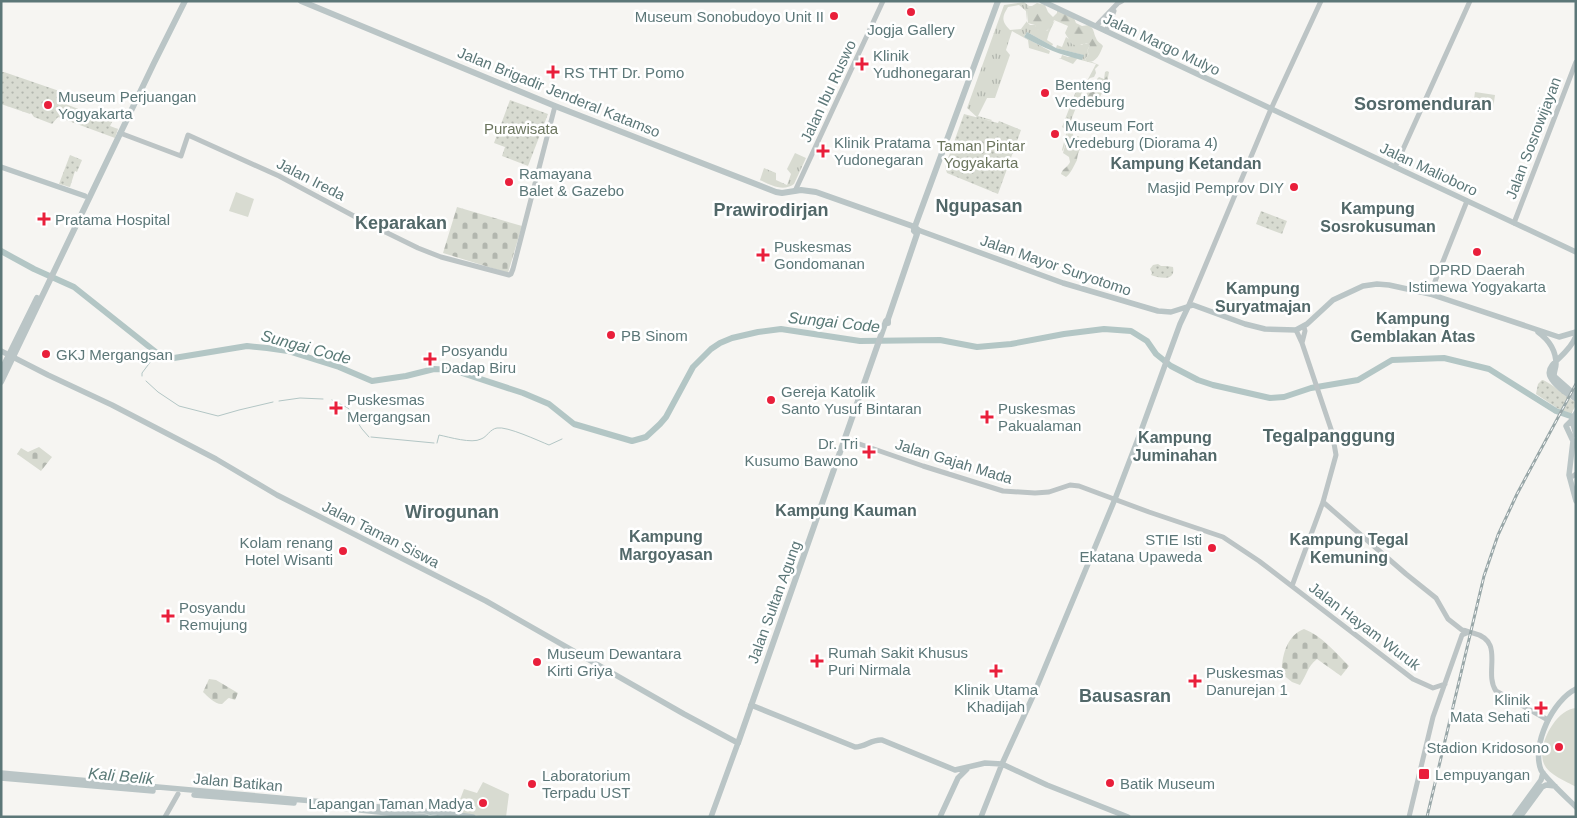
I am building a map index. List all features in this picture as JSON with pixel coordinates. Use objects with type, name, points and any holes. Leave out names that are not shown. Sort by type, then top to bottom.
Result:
[{"type":"main road","points":[[1,382],[11,356],[85,200],[185,1]]},
{"type":"main road","name":"Jalan Brigadir Jenderal Katamso","points":[[300,1],[555,106],[776,192],[801,190],[816,192],[900,222],[916,230]]},
{"type":"main road","points":[[916,230],[918,217],[999,1]]},
{"type":"main road","points":[[916,230],[999,1]]},
{"type":"main road","name":"Jalan Margo Mulyo","points":[[1042,1],[1271,109]]},
{"type":"main road","name":"Jalan Malioboro","points":[[1271,109],[1576,252]]},
{"type":"main road","points":[[1,167],[87,197]]},
{"type":"main road","name":"Jalan Brigadir Jenderal Katamso","points":[[810,192],[916,230]]},
{"type":"main road","points":[[900,222],[918,217]]},
{"type":"main road","name":"Jalan Mayor Suryotomo","points":[[916,230],[1093,293],[1158,311],[1166,312],[1188,308]]},
{"type":"main road","name":"Jalan Sultan Agung","points":[[738,743],[854,413],[859,408],[916,230]]},
{"type":"main road","points":[[981,817],[1115,499],[1182,318],[1188,308],[1193,305],[1197,306],[1245,324],[1266,329],[1296,330],[1304,327],[1333,300],[1363,286],[1377,284],[1430,294],[1559,337],[1576,332]]},
{"type":"main road","points":[[1179,310],[1182,318]]},
{"type":"main road","points":[[1537,331],[1550,343],[1553,350],[1555,360],[1554,376],[1573,395]]},
{"type":"main road","points":[[1555,360],[1562,356],[1572,345],[1576,336]]},
{"type":"main road","name":"Jalan Taman Siswa","points":[[1,351],[112,404],[216,459],[277,494],[486,601],[738,743]]},
{"type":"main road","points":[[1,371],[11,356]]},
{"type":"main road","points":[[1574,418],[1576,435]]},
{"type":"main road","points":[[1574,418],[1566,426],[1573,440],[1569,475],[1576,501]]},
{"type":"main road","points":[[1576,452],[1574,475],[1576,488]]},
{"type":"main road","points":[[1575,806],[1543,773],[1538,751],[1548,720],[1564,698],[1576,689]]},
{"type":"main road","points":[[751,705],[855,747],[878,739],[955,770],[985,763],[1002,764],[1047,785],[1128,817]]},
{"type":"main road","points":[[718,817],[711,816],[738,743]]},
{"type":"main road","points":[[940,817],[958,778],[968,768]]},
{"type":"main road","points":[[955,770],[958,778]]},
{"type":"main road","name":"Jalan Batikan","points":[[1,773],[179,792]]},
{"type":"main road","points":[[1520,817],[1523,808],[1541,780],[1543,773]]},
{"type":"main road","name":"Jalan Batikan","points":[[1,778],[472,817]]},
{"type":"main road","points":[[1514,817],[1544,786],[1557,787]]},
{"type":"main road","name":"Jalan Batikan","points":[[414,813],[426,817]]},
{"type":"street","name":"Jalan Ibu Ruswo","points":[[796,191],[883,1]]},
{"type":"street","points":[[1106,31],[1115,8],[1122,1]]},
{"type":"street","points":[[1188,308],[1271,109],[1321,1]]},
{"type":"street","points":[[1395,167],[1470,1]]},
{"type":"street","points":[[1096,26],[1115,8]]},
{"type":"street","name":"Jalan Sosrowijayan","points":[[1514,223],[1576,62]]},
{"type":"street","name":"Jalan Ireda","points":[[120,133],[181,156],[188,135],[279,176],[418,248],[441,257],[509,275],[512,274],[555,106]]},
{"type":"street","points":[[1430,294],[1468,201]]},
{"type":"street","points":[[1302,344],[1304,327]]},
{"type":"street","points":[[1292,586],[1324,502],[1336,454],[1332,432],[1296,330]]},
{"type":"street","name":"Jalan Gajah Mada","points":[[846,439],[1003,491],[1043,493],[1074,485],[1115,499]]},
{"type":"street","name":"Jalan Hayam Wuruk","points":[[1115,499],[1223,537],[1259,560],[1413,679],[1433,688]]},
{"type":"street","points":[[1324,502],[1436,598],[1448,619],[1462,630],[1480,635],[1488,642],[1492,654],[1495,689],[1548,720]]},
{"type":"street","points":[[1409,817],[1443,684],[1462,630]]},
{"type":"street","points":[[1439,700],[1433,688],[1443,684],[1462,635],[1469,632]]},
{"type":"street","points":[[165,817],[179,792]]},
{"type":"green space","points":[[1024,2],[1029,6],[1027,22],[1030,25],[1035,25],[1037,29],[1047,31],[1055,20],[1047,40],[1053,44],[1052,46],[1027,32],[1024,37],[1050,51],[1049,54],[1029,48],[1028,40],[1012,31],[1006,50],[1010,55],[995,98],[987,98],[978,116],[991,121],[978,118],[967,108],[1004,5]],"holes":[[[1019,5],[1026,11],[1027,21],[1021,29],[1010,30],[1003,19],[1008,7]]]},
{"type":"green space","points":[[1037,3],[1045,5],[1053,17],[1057,10],[1074,18],[1076,23],[1082,26],[1089,25],[1097,41],[1103,46],[1097,57],[1093,61],[1087,62],[1085,59],[1089,54],[1087,51],[1090,45],[1086,43],[1077,46],[1071,43],[1065,33],[1068,26],[1054,20],[1052,26],[1045,32],[1036,29],[1035,25],[1028,23],[1027,8]]},
{"type":"green space","points":[[1066,37],[1071,43],[1076,45],[1084,43],[1090,45],[1087,51],[1089,54],[1085,59],[1087,62],[1077,59],[1073,64],[1059,58],[1062,55],[1068,57],[1083,55],[1056,48],[1057,45],[1062,47]]},
{"type":"green space","points":[[1088,62],[1092,62],[1099,65],[1095,69],[1094,77],[1087,81],[1096,64]]},
{"type":"green space","points":[[1,72],[65,93],[63,103],[112,122],[110,126],[118,129],[115,138],[58,117],[52,124],[34,117],[31,113],[1,104]]},
{"type":"green space","points":[[1105,72],[1109,72],[1107,83],[1095,108],[1092,108],[1091,105],[1086,105],[1084,100],[1087,93],[1094,88],[1099,77],[1104,79]]},
{"type":"green space","points":[[1080,81],[1086,82],[1082,85],[1084,87],[1068,128],[1063,151],[1067,130],[1062,127]]},
{"type":"green space","points":[[1475,92],[1495,95],[1493,109],[1473,106]]},
{"type":"green space","name":"Purawisata","points":[[510,100],[548,114],[528,166],[502,156],[505,147],[494,143]]},
{"type":"green space","name":"Taman Pintar Yogyakarta","points":[[964,114],[998,123],[999,121],[1021,130],[998,194],[947,173],[945,167]]},
{"type":"green space","points":[[1069,130],[1074,137],[1078,136],[1084,142],[1071,172],[1066,177],[1061,174],[1070,162],[1069,157],[1063,153]]},
{"type":"green space","points":[[795,153],[806,158],[794,184],[781,188],[760,180],[764,168],[776,173],[776,180],[787,185],[791,174],[787,169]]},
{"type":"green space","points":[[70,155],[82,160],[77,172],[75,171],[70,187],[59,184]]},
{"type":"green space","points":[[236,192],[254,199],[248,217],[229,211]]},
{"type":"green space","points":[[457,207],[522,226],[508,273],[443,253]]},
{"type":"green space","points":[[1261,211],[1287,221],[1282,234],[1256,224]]},
{"type":"green space","points":[[1153,265],[1173,267],[1172,275],[1166,278],[1151,275],[1150,269]]},
{"type":"green space","points":[[1542,380],[1576,402],[1571,414],[1557,408],[1536,394],[1538,384]]},
{"type":"green space","points":[[39,447],[52,457],[41,471],[17,454],[21,448],[28,452]]},
{"type":"green space","points":[[1304,629],[1322,640],[1349,666],[1341,676],[1317,659],[1309,668],[1300,685],[1292,682],[1282,674],[1286,647],[1293,636]]},
{"type":"green space","points":[[209,679],[216,680],[238,693],[235,700],[229,698],[220,704],[209,698],[203,692]]},
{"type":"green space","name":"Stadion Kridosono","points":[[1576,708],[1576,787],[1546,768],[1542,756],[1545,739],[1555,721],[1569,710]]},
{"type":"green space","name":"Lapangan Taman Madya","points":[[483,782],[509,794],[506,817],[455,813],[464,789],[477,793]]},
{"type":"shaded area","points":[[1027,32],[1056,48],[1084,55],[1082,60],[1038,45],[1024,37]]},
{"type":"waterway","name":"Sungai Code","points":[[1,251],[34,269],[74,287],[157,353],[174,358],[247,346],[267,348],[288,351],[339,367],[372,381],[406,376],[434,369],[453,370],[523,393],[549,404],[574,424],[632,441],[646,437],[660,424],[666,417],[693,367],[711,349],[732,338],[781,329],[860,341],[940,340],[977,347],[1011,344],[1104,329],[1131,331],[1147,341],[1156,354],[1171,366],[1198,380],[1270,398],[1284,397],[1311,388],[1358,380],[1392,360],[1444,358],[1489,369],[1556,411],[1576,418]]},
{"type":"waterway","points":[[142,376],[142,373],[157,353]]},
{"type":"waterway","points":[[146,381],[158,392],[179,406],[218,416],[273,402]]},
{"type":"waterway","points":[[279,401],[300,398],[323,399]]},
{"type":"waterway","points":[[332,400],[348,408],[369,437]]},
{"type":"waterway","points":[[437,443],[439,435],[472,441],[483,438],[497,428],[515,431],[549,445],[562,439]]},
{"type":"waterway","points":[[371,437],[434,443]]},
{"type":"waterway","name":"Kali Belik","points":[[427,814],[448,817]]},
{"type":"railway","points":[[1427,817],[1484,576],[1498,535],[1517,494],[1576,384]]},
{"type":"place","name":"Jogja Gallery","points":[[911,12]]},
{"type":"place","name":"Museum Sonobudoyo Unit II","points":[[834,16]]},
{"type":"place","name":"Klinik Yudhonegaran","points":[[862,64]]},
{"type":"place","name":"RS THT Dr. Pomo","points":[[553,72]]},
{"type":"place","name":"Benteng Vredeburg","points":[[1045,93]]},
{"type":"place","name":"Museum Perjuangan Yogyakarta","points":[[48,105]]},
{"type":"place","name":"Museum Fort Vredeburg (Diorama 4)","points":[[1055,134]]},
{"type":"place","name":"Klinik Pratama Yudonegaran","points":[[823,151]]},
{"type":"place","name":"Ramayana Balet & Gazebo","points":[[509,182]]},
{"type":"place","name":"Masjid Pemprov DIY","points":[[1294,187]]},
{"type":"place","name":"Pratama Hospital","points":[[44,219]]},
{"type":"place","name":"DPRD Daerah Istimewa Yogyakarta","points":[[1477,252]]},
{"type":"place","name":"Puskesmas Gondomanan","points":[[763,255]]},
{"type":"place","name":"PB Sinom","points":[[611,335]]},
{"type":"place","name":"GKJ Mergangsan","points":[[46,354]]},
{"type":"place","name":"Posyandu Dadap Biru","points":[[430,359]]},
{"type":"place","name":"Gereja Katolik Santo Yusuf Bintaran","points":[[771,400]]},
{"type":"place","name":"Puskesmas Mergangsan","points":[[336,408]]},
{"type":"place","name":"Puskesmas Pakualaman","points":[[987,417]]},
{"type":"place","name":"Dr. Tri Kusumo Bawono","points":[[869,452]]},
{"type":"place","name":"STIE Isti Ekatana Upaweda","points":[[1212,548]]},
{"type":"place","name":"Kolam renang Hotel Wisanti","points":[[343,551]]},
{"type":"place","name":"Posyandu Remujung","points":[[168,616]]},
{"type":"place","name":"Rumah Sakit Khusus Puri Nirmala","points":[[817,661]]},
{"type":"place","name":"Museum Dewantara Kirti Griya","points":[[537,662]]},
{"type":"place","name":"Klinik Utama Khadijah","points":[[996,671]]},
{"type":"place","name":"Puskesmas Danurejan 1","points":[[1195,681]]},
{"type":"place","name":"Klinik Mata Sehati","points":[[1541,708]]},
{"type":"place","name":"Stadion Kridosono","points":[[1559,747]]},
{"type":"place","name":"Lempuyangan","points":[[1424,774]]},
{"type":"place","name":"Batik Museum","points":[[1110,783]]},
{"type":"place","name":"Laboratorium Terpadu UST","points":[[532,784]]},
{"type":"place","name":"Lapangan Taman Madya","points":[[483,803]]},
{"type":"district","name":"Sosromenduran","points":[[1423,104]]},
{"type":"district","name":"Kampung Ketandan","points":[[1186,163]]},
{"type":"district","name":"Ngupasan","points":[[979,206]]},
{"type":"district","name":"Prawirodirjan","points":[[771,210]]},
{"type":"district","name":"Kampung Sosrokusuman","points":[[1378,217]]},
{"type":"district","name":"Keparakan","points":[[401,223]]},
{"type":"district","name":"Kampung Suryatmajan","points":[[1263,297]]},
{"type":"district","name":"Kampung Gemblakan Atas","points":[[1413,327]]},
{"type":"district","name":"Tegalpanggung","points":[[1329,436]]},
{"type":"district","name":"Kampung Juminahan","points":[[1175,446]]},
{"type":"district","name":"Kampung Kauman","points":[[846,510]]},
{"type":"district","name":"Wirogunan","points":[[452,512]]},
{"type":"district","name":"Kampung Margoyasan","points":[[666,545]]},
{"type":"district","name":"Kampung Tegal Kemuning","points":[[1349,548]]},
{"type":"district","name":"Bausasran","points":[[1125,696]]}]
